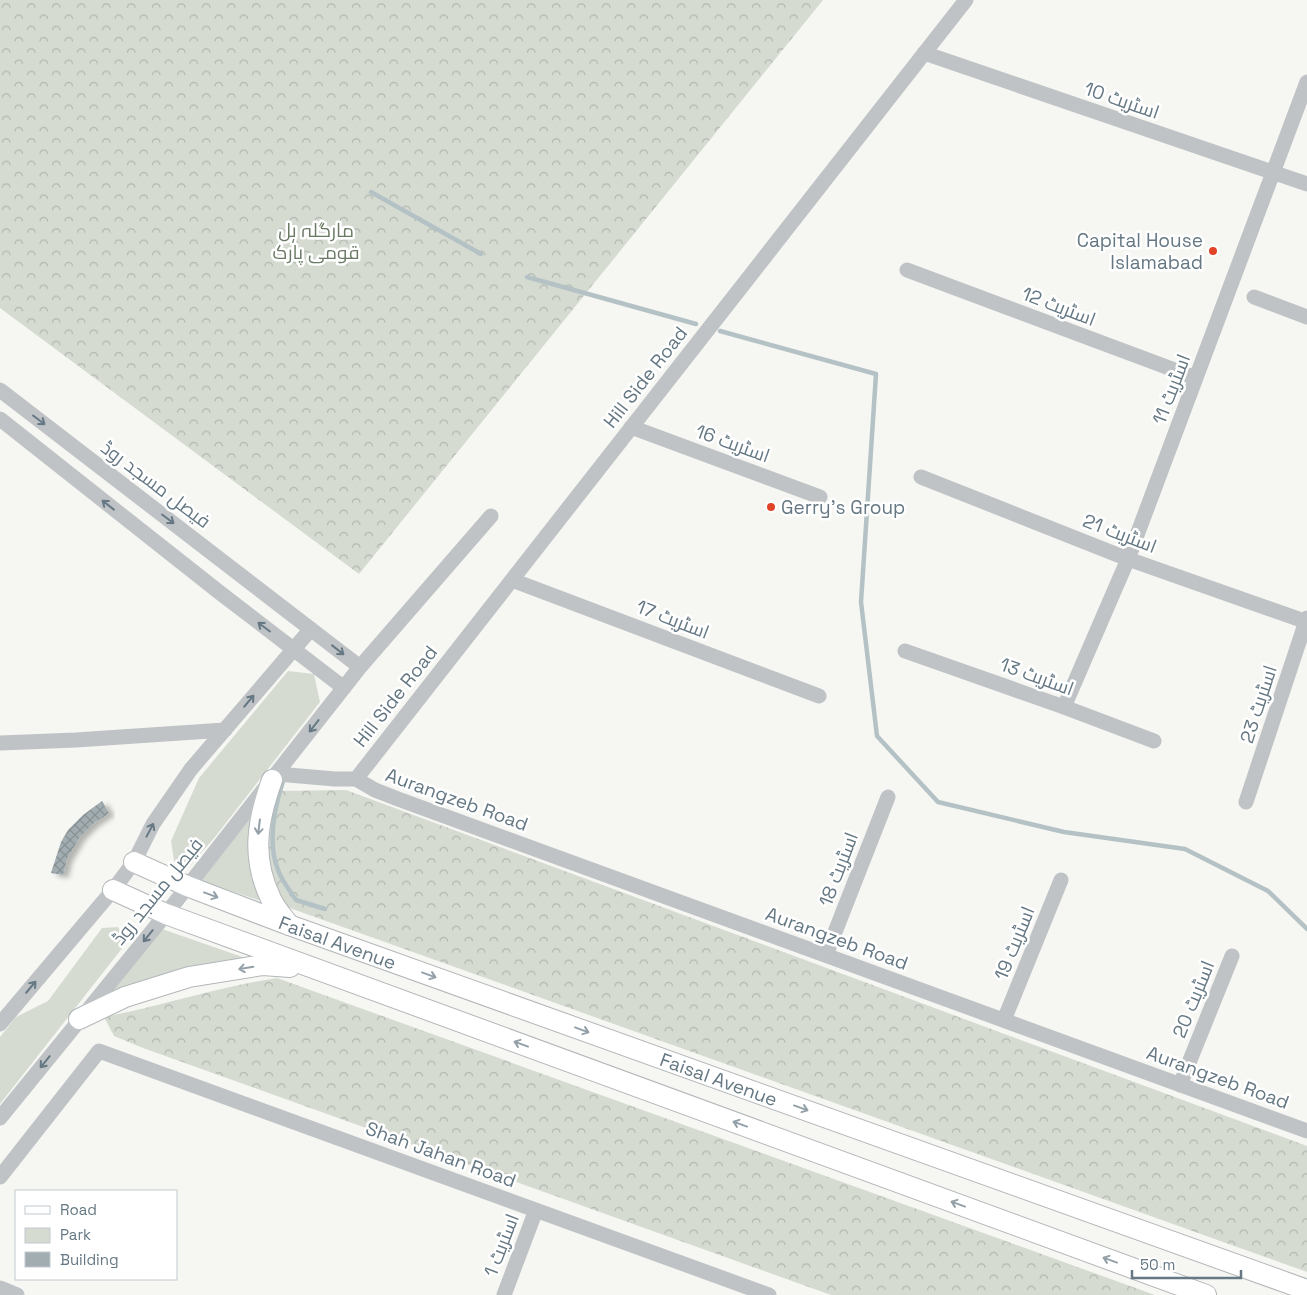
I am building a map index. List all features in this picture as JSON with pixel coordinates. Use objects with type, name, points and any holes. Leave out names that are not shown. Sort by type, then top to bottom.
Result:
[{"type":"main road","points":[[275,777],[260,821],[257,846],[262,874],[272,900],[289,924]]},
{"type":"main road","name":"Faisal Avenue","points":[[134,862],[186,886],[289,924],[1307,1290]]},
{"type":"main road","name":"Faisal Avenue","points":[[112,890],[166,914],[1206,1295]]},
{"type":"main road","points":[[79,1019],[125,996],[189,977],[263,965],[312,968]]},
{"type":"street","name":"Hill Side Road","points":[[356,779],[966,0]]},
{"type":"street","name":"اسٹریٹ 10","points":[[924,53],[1307,184]]},
{"type":"street","name":"اسٹریٹ 11","points":[[1064,707],[1128,559],[1307,82]]},
{"type":"street","name":"اسٹریٹ 12","points":[[907,270],[1196,378]]},
{"type":"street","points":[[1254,297],[1307,317]]},
{"type":"street","name":"فیصل مسجد روڈ","points":[[0,390],[360,667]]},
{"type":"street","points":[[0,419],[344,688]]},
{"type":"street","name":"اسٹریٹ 16","points":[[631,427],[820,497]]},
{"type":"street","name":"اسٹریٹ 21","points":[[921,477],[1128,559],[1307,620]]},
{"type":"street","name":"فیصل مسجد روڈ","points":[[0,1118],[166,914],[186,886],[275,777],[360,667],[491,516]]},
{"type":"street","name":"اسٹریٹ 17","points":[[512,580],[820,696]]},
{"type":"street","name":"اسٹریٹ 23","points":[[1246,802],[1307,620]]},
{"type":"street","name":"فیصل مسجد روڈ","points":[[0,1024],[134,862],[153,824],[192,769],[311,629]]},
{"type":"street","name":"اسٹریٹ 13","points":[[905,651],[1154,741]]},
{"type":"street","points":[[0,743],[225,730]]},
{"type":"street","points":[[275,777],[356,779]]},
{"type":"street","name":"Aurangzeb Road","points":[[356,779],[390,796],[1307,1131]]},
{"type":"street","name":"اسٹریٹ 18","points":[[826,955],[888,797]]},
{"type":"street","name":"اسٹریٹ 19","points":[[1004,1020],[1060,880]]},
{"type":"street","name":"اسٹریٹ 20","points":[[1180,1085],[1232,956]]},
{"type":"street","name":"Shah Jahan Road","points":[[0,1177],[99,1051],[769,1295]]},
{"type":"street","name":"اسٹریٹ 1","points":[[504,1295],[536,1210]]},
{"type":"street","points":[[0,1288],[17,1295]]},
{"type":"green space","name":"مارگلہ ہل قومی پارک","points":[[0,0],[823,0],[359,574],[0,308]]},
{"type":"green space","points":[[288,671],[314,674],[320,702],[215,837],[189,867],[175,867],[171,841],[199,778]]},
{"type":"green space","points":[[346,790],[1307,1146],[1307,1272],[287,907],[268,870],[265,838],[275,791]]},
{"type":"green space","points":[[254,814],[264,902],[201,881]]},
{"type":"green space","points":[[118,927],[127,942],[0,1104],[0,1037],[16,1017],[48,1001],[102,928]]},
{"type":"green space","points":[[162,929],[254,961],[182,973],[110,993]]},
{"type":"green space","points":[[277,978],[1155,1295],[831,1295],[143,1048],[114,1036],[104,1017],[233,986]]},
{"type":"building","points":[[102,801],[109,813],[93,824],[80,837],[67,859],[63,875],[51,873],[61,842],[68,830],[83,815]]},
{"type":"waterway","points":[[371,192],[481,254]]},
{"type":"waterway","points":[[527,277],[696,324]]},
{"type":"waterway","points":[[720,331],[876,374],[861,602],[877,736],[938,802],[1064,832],[1185,849],[1268,891],[1307,929]]},
{"type":"waterway","points":[[283,781],[277,803],[272,837],[278,870],[296,900],[325,909]]},
{"type":"place","name":"Capital House Islamabad","points":[[1213,251]]},
{"type":"place","name":"Gerry's Group","points":[[771,507]]}]
